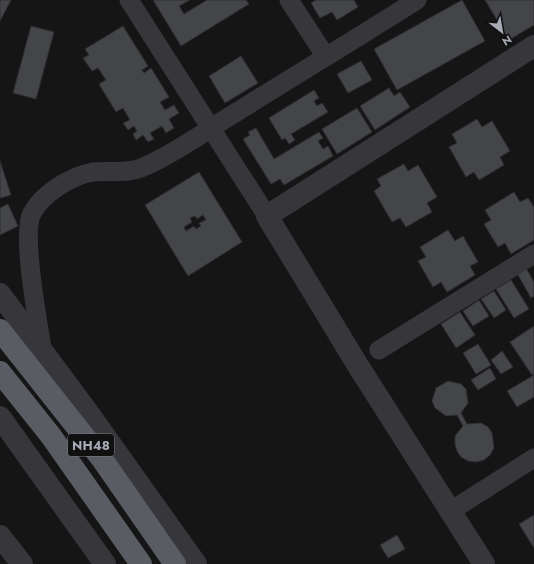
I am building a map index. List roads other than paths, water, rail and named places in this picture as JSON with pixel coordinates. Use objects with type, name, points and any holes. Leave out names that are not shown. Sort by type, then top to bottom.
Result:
[{"type":"highway","name":"NH48","points":[[0,330],[102,459],[175,564]]},
{"type":"highway","name":"NH48","points":[[0,372],[51,436],[141,564]]},
{"type":"street","points":[[129,0],[267,216],[356,364],[449,512],[484,564]]},
{"type":"street","points":[[289,0],[326,57]]},
{"type":"street","points":[[42,348],[31,282],[29,233],[32,214],[45,196],[69,181],[92,172],[128,172],[141,168],[210,128],[326,57],[413,1]]},
{"type":"street","points":[[267,216],[534,46]]},
{"type":"street","points":[[379,350],[534,254]]},
{"type":"street","points":[[0,294],[42,348],[196,564]]},
{"type":"street","points":[[0,417],[105,564]]},
{"type":"street","points":[[449,512],[534,458]]},
{"type":"street","points":[[0,536],[22,564]]}]
